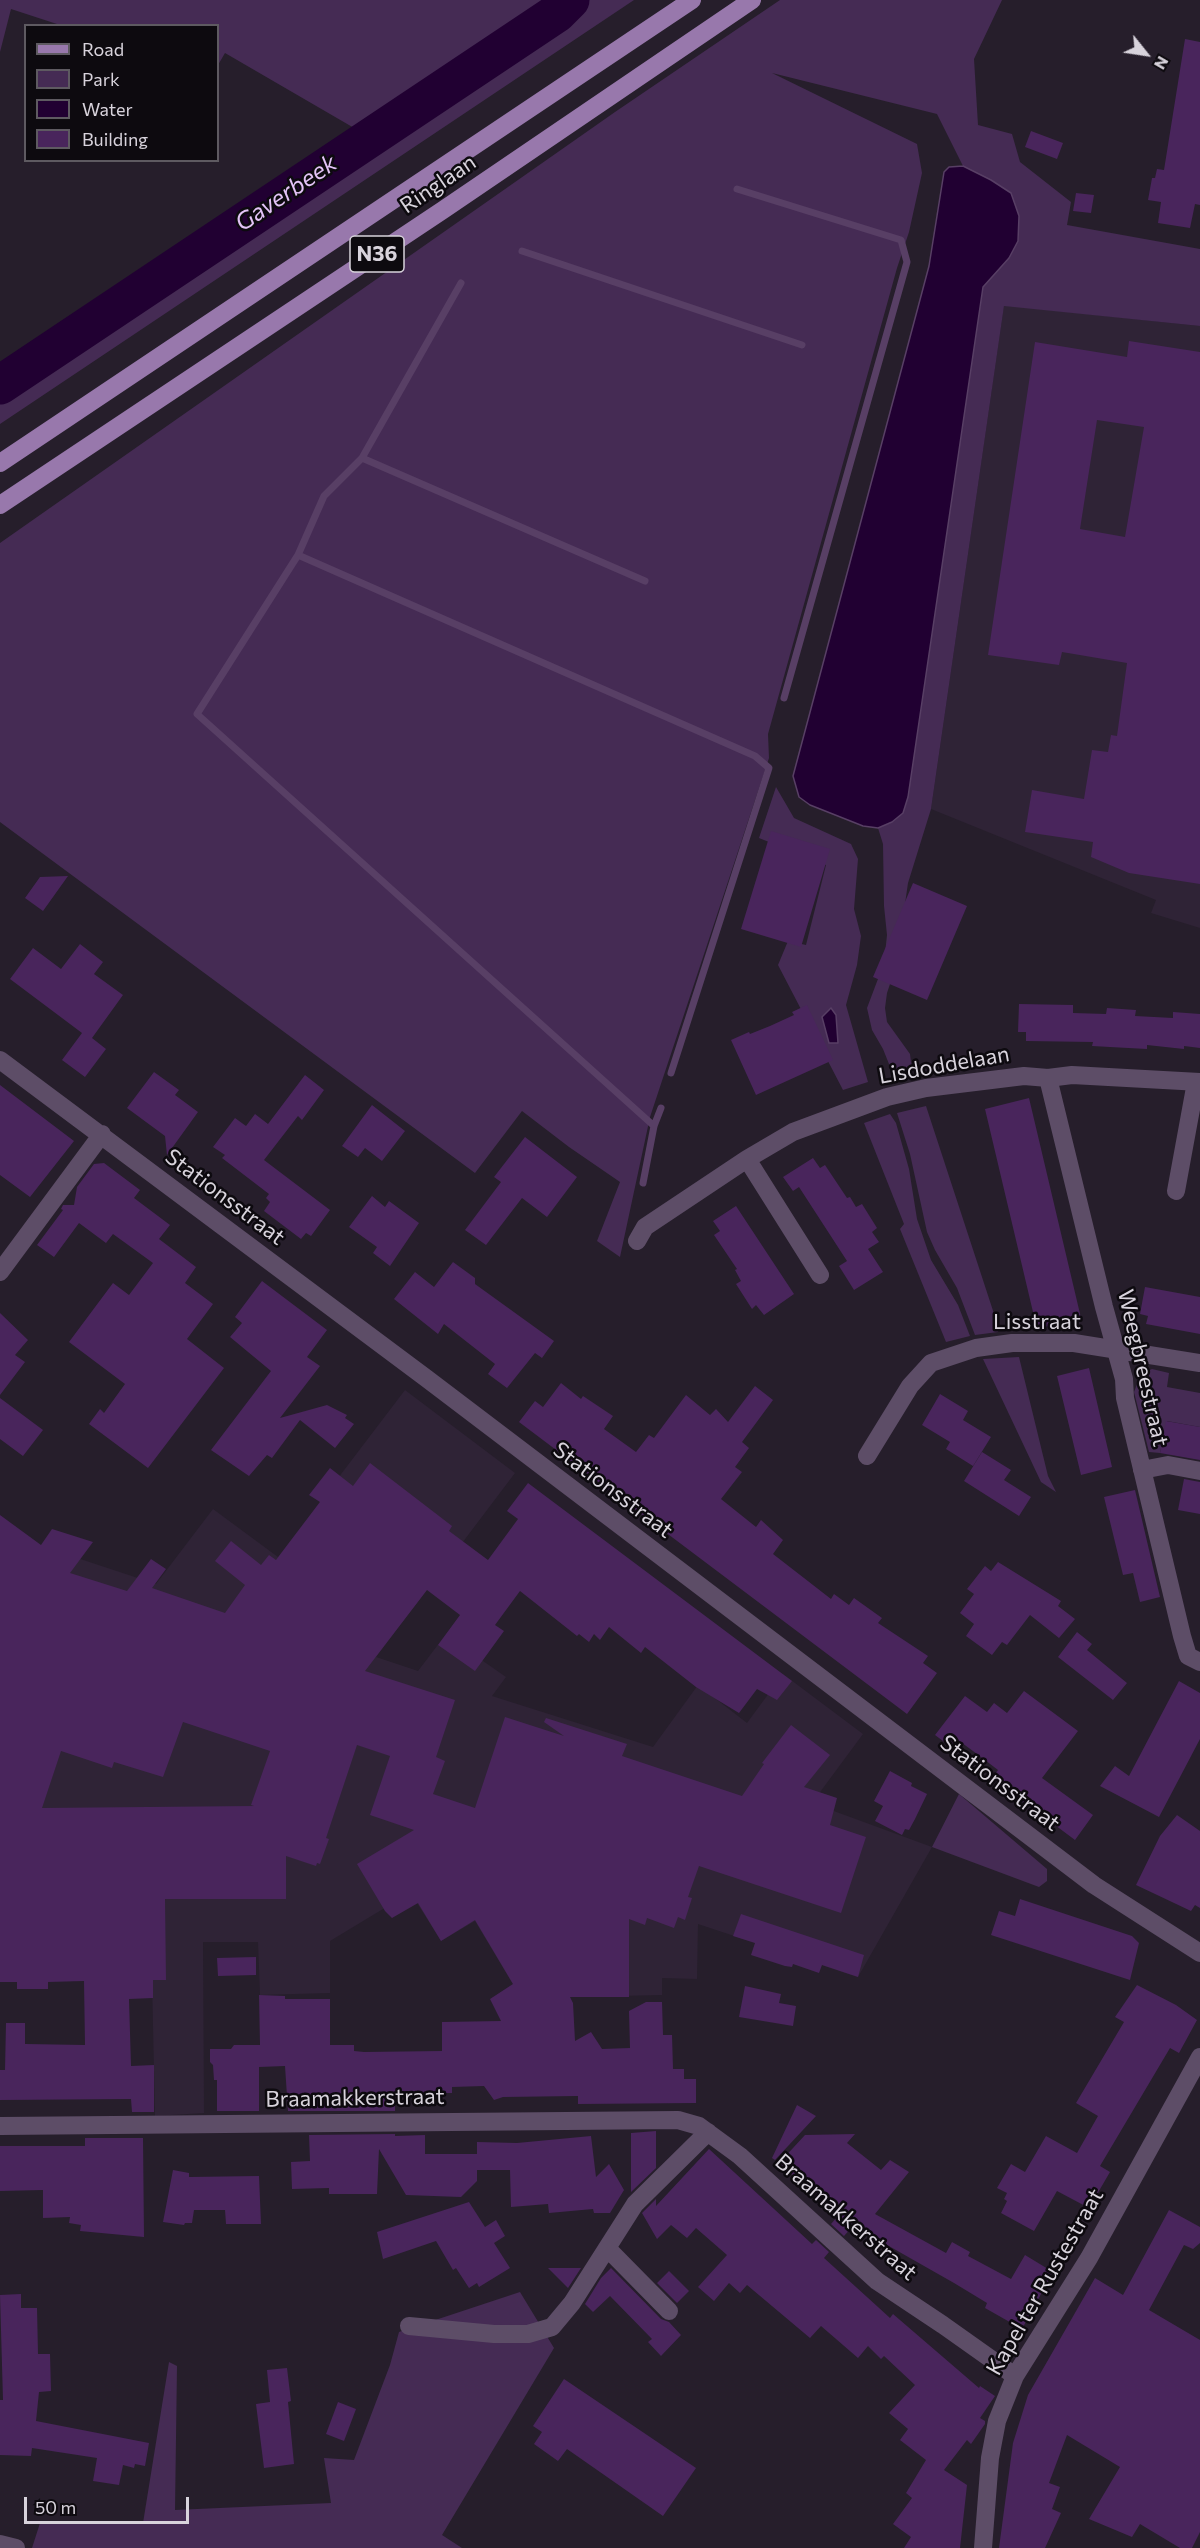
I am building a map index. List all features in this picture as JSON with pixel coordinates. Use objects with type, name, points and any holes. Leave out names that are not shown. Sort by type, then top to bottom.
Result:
[{"type":"main road","name":"Ringlaan","points":[[0,463],[692,0]]},
{"type":"main road","name":"Ringlaan","points":[[0,505],[434,216],[752,0]]},
{"type":"street","name":"Stationsstraat","points":[[0,1060],[102,1134],[1094,1885],[1200,1953]]},
{"type":"street","name":"Lisdoddelaan","points":[[637,1242],[645,1227],[747,1159],[793,1132],[887,1097],[926,1088],[987,1079],[1024,1076],[1048,1078],[1072,1075],[1198,1082],[1176,1191]]},
{"type":"street","name":"Weegbreestraat","points":[[1048,1078],[1124,1379],[1125,1398],[1182,1636],[1188,1656],[1200,1662]]},
{"type":"street","points":[[0,1272],[102,1134]]},
{"type":"street","points":[[747,1159],[820,1275]]},
{"type":"street","name":"Lisstraat","points":[[867,1456],[910,1386],[931,1364],[975,1348],[1012,1343],[1074,1343],[1200,1364]]},
{"type":"street","points":[[1142,1470],[1168,1465],[1200,1471]]},
{"type":"street","name":"Kapel ter Rustestraat","points":[[983,2548],[990,2457],[998,2421],[1015,2376],[1089,2258],[1200,2057]]},
{"type":"street","name":"Braamakkerstraat","points":[[0,2126],[678,2120],[699,2126],[740,2156],[877,2282],[1015,2376]]},
{"type":"street","points":[[409,2326],[494,2334],[528,2334],[552,2327],[572,2302],[635,2204],[708,2132]]},
{"type":"street","points":[[607,2248],[669,2311]]},
{"type":"street","points":[[0,2544],[16,2548]]},
{"type":"shaded area","points":[[1004,305],[1200,326],[1200,928],[1151,913],[1156,900],[931,809]]},
{"type":"shaded area","points":[[405,1390],[515,1473],[376,1657],[418,1671],[497,1567],[473,1654],[506,1677],[492,1696],[653,1747],[698,1685],[747,1723],[783,1674],[863,1734],[812,1803],[932,1847],[858,1977],[698,1924],[697,1979],[662,1978],[662,1995],[573,1997],[573,1982],[520,1996],[475,1921],[441,1941],[412,1895],[383,1909],[330,1941],[330,1993],[260,1995],[258,1942],[203,1942],[204,2113],[155,2116],[152,1980],[0,1982],[0,1533],[21,1540],[24,1533],[41,1546],[156,1584],[213,1509],[278,1557]]},
{"type":"green space","points":[[0,0],[559,0],[468,64],[361,132],[225,53],[219,63],[219,24],[57,24],[11,9],[0,52]]},
{"type":"green space","points":[[580,0],[634,0],[0,424],[0,389],[547,27]]},
{"type":"green space","points":[[780,0],[1002,0],[974,59],[978,125],[1012,134],[1020,162],[1071,202],[1067,225],[1200,249],[1200,326],[1004,306],[931,809],[908,883],[896,966],[887,993],[885,1008],[887,1022],[910,1054],[912,1070],[893,1074],[872,1030],[867,1008],[884,963],[887,935],[883,844],[878,828],[892,822],[983,287],[1009,258],[1018,241],[1019,216],[991,180],[963,166],[937,114],[772,73],[917,144],[922,173],[909,232],[897,268],[768,734],[769,758],[650,1117],[620,1257],[597,1241],[620,1182],[522,1111],[475,1173],[0,822],[0,543],[615,112]]},
{"type":"green space","points":[[776,787],[794,818],[851,844],[858,859],[854,909],[861,936],[857,965],[846,1005],[868,1082],[843,1090],[778,965],[788,941],[806,945],[826,865],[759,838]]},
{"type":"green space","points":[[926,1106],[999,1329],[998,1332],[975,1335],[957,1288],[927,1232],[910,1154],[897,1113]]},
{"type":"green space","points":[[890,1114],[896,1123],[909,1169],[917,1219],[931,1260],[958,1305],[970,1336],[946,1342],[900,1229],[904,1224],[864,1123]]},
{"type":"green space","points":[[1019,1357],[1048,1476],[1056,1492],[1041,1482],[983,1359]]},
{"type":"green space","points":[[1152,1369],[1169,1373],[1167,1387],[1200,1393],[1200,1427],[1167,1421],[1160,1453],[1149,1452],[1134,1392],[1141,1374]]},
{"type":"green space","points":[[959,1794],[1047,1869],[1047,1881],[1039,1887],[932,1847]]},
{"type":"green space","points":[[520,2292],[554,2348],[442,2535],[462,2548],[32,2548],[40,2523],[143,2523],[169,2362],[177,2366],[175,2510],[331,2503],[324,2458],[354,2460],[390,2365],[399,2332]]},
{"type":"water","points":[[963,166],[1011,193],[1019,216],[1018,241],[1009,258],[983,287],[908,797],[903,813],[892,822],[878,828],[863,826],[810,805],[799,797],[793,776],[929,266],[944,172],[949,167]]},
{"type":"water","points":[[831,1008],[836,1015],[838,1043],[829,1043],[822,1017]]},
{"type":"building","points":[[1185,39],[1200,42],[1200,205],[1195,204],[1190,228],[1158,223],[1161,202],[1148,200],[1152,178],[1155,178],[1157,169],[1164,170]]},
{"type":"building","points":[[1031,131],[1063,143],[1057,159],[1025,147]]},
{"type":"building","points":[[1076,193],[1094,195],[1091,213],[1073,211]]},
{"type":"building","points":[[1129,341],[1200,352],[1200,884],[1129,873],[1091,857],[1093,842],[1025,832],[1032,790],[1084,799],[1092,750],[1108,752],[1111,735],[1117,736],[1127,663],[1062,652],[1059,665],[988,655],[1035,342],[1127,357]],"holes":[[[1097,420],[1144,427],[1125,537],[1080,529]]]},
{"type":"building","points":[[771,831],[830,849],[801,947],[741,929]]},
{"type":"building","points":[[68,876],[43,911],[25,898],[40,877]]},
{"type":"building","points":[[913,883],[967,906],[927,1000],[873,977]]},
{"type":"building","points":[[80,944],[103,962],[94,974],[123,995],[92,1038],[106,1049],[85,1077],[62,1060],[82,1033],[10,979],[33,948],[61,969]]},
{"type":"building","points":[[1019,1004],[1073,1005],[1073,1013],[1106,1014],[1107,1008],[1136,1010],[1135,1016],[1173,1018],[1173,1012],[1200,1014],[1200,1048],[1184,1046],[1184,1049],[1147,1045],[1147,1049],[1092,1046],[1093,1042],[1026,1041],[1026,1032],[1018,1032]]},
{"type":"building","points":[[807,1005],[833,1060],[756,1095],[731,1040],[794,1015],[792,1012]]},
{"type":"building","points":[[154,1072],[179,1090],[175,1095],[198,1112],[167,1155],[165,1136],[127,1108]]},
{"type":"building","points":[[305,1075],[324,1090],[302,1120],[298,1116],[264,1160],[330,1210],[311,1236],[306,1233],[301,1239],[264,1211],[270,1202],[266,1198],[269,1194],[222,1158],[225,1155],[213,1147],[235,1118],[246,1126],[255,1114],[268,1124]]},
{"type":"building","points":[[0,1085],[74,1141],[30,1197],[0,1175]]},
{"type":"building","points":[[1029,1098],[1081,1318],[1037,1329],[985,1109]]},
{"type":"building","points":[[372,1105],[405,1131],[382,1161],[365,1148],[358,1157],[342,1146]]},
{"type":"building","points":[[525,1137],[577,1177],[547,1217],[522,1198],[486,1245],[465,1230],[501,1182],[494,1177]]},
{"type":"building","points":[[813,1158],[820,1168],[825,1165],[847,1198],[850,1197],[856,1207],[862,1204],[877,1228],[872,1232],[879,1242],[868,1249],[883,1272],[854,1290],[839,1266],[847,1261],[799,1187],[793,1191],[783,1177]]},
{"type":"building","points":[[104,1163],[140,1190],[134,1198],[170,1225],[159,1239],[196,1267],[185,1283],[213,1304],[187,1339],[224,1368],[148,1468],[89,1424],[100,1409],[104,1413],[125,1384],[69,1342],[113,1283],[129,1295],[153,1263],[113,1234],[106,1243],[79,1223],[54,1257],[37,1245],[63,1210],[61,1209],[63,1205],[74,1205],[77,1187],[94,1164]]},
{"type":"building","points":[[372,1196],[385,1207],[389,1201],[419,1223],[390,1266],[373,1253],[377,1247],[349,1227]]},
{"type":"building","points":[[736,1206],[794,1294],[764,1315],[756,1305],[752,1309],[736,1284],[741,1281],[735,1270],[737,1269],[714,1235],[720,1231],[713,1221]]},
{"type":"building","points":[[453,1262],[475,1278],[475,1284],[554,1341],[542,1358],[535,1353],[507,1388],[488,1374],[495,1364],[444,1324],[438,1334],[394,1299],[415,1272],[434,1287]]},
{"type":"building","points":[[262,1281],[327,1330],[307,1357],[320,1366],[280,1418],[327,1405],[347,1415],[345,1418],[354,1424],[335,1448],[300,1420],[272,1458],[267,1455],[249,1476],[211,1450],[271,1371],[230,1337],[242,1323],[235,1317]]},
{"type":"building","points":[[1145,1287],[1200,1297],[1200,1334],[1146,1324],[1148,1316],[1140,1314]]},
{"type":"building","points":[[0,1313],[28,1340],[15,1355],[25,1362],[0,1395]]},
{"type":"building","points":[[1089,1368],[1112,1467],[1081,1475],[1057,1376]]},
{"type":"building","points":[[561,1383],[581,1399],[583,1396],[613,1416],[604,1429],[636,1452],[649,1435],[654,1438],[686,1395],[710,1415],[716,1409],[728,1422],[755,1386],[773,1400],[742,1442],[749,1448],[735,1467],[742,1472],[721,1499],[756,1527],[761,1520],[783,1540],[773,1554],[831,1599],[834,1594],[849,1605],[854,1598],[882,1618],[878,1623],[928,1656],[923,1663],[937,1673],[907,1714],[519,1422],[535,1401],[543,1407]]},
{"type":"building","points":[[940,1394],[968,1411],[963,1420],[991,1437],[973,1466],[946,1449],[950,1442],[922,1425]]},
{"type":"building","points":[[0,1398],[43,1430],[23,1456],[0,1439]]},
{"type":"building","points":[[1166,1421],[1200,1427],[1200,1460],[1160,1453]]},
{"type":"building","points":[[982,1452],[1011,1470],[1004,1480],[1031,1497],[1019,1516],[964,1481]]},
{"type":"building","points":[[370,1463],[452,1526],[449,1531],[488,1560],[518,1519],[507,1511],[528,1483],[792,1681],[777,1700],[757,1689],[739,1713],[696,1687],[645,1647],[641,1653],[609,1627],[600,1640],[594,1634],[589,1642],[579,1634],[577,1636],[520,1591],[495,1625],[504,1631],[475,1671],[438,1645],[460,1615],[427,1590],[365,1671],[455,1700],[436,1757],[445,1761],[433,1794],[475,1808],[505,1717],[564,1736],[544,1722],[546,1718],[627,1744],[622,1756],[742,1796],[764,1764],[762,1763],[791,1725],[830,1755],[804,1787],[837,1798],[830,1825],[866,1837],[841,1913],[699,1866],[688,1897],[692,1898],[685,1920],[678,1917],[674,1928],[647,1918],[645,1925],[629,1919],[629,1997],[570,1997],[573,2003],[575,2041],[591,2032],[602,2049],[630,2048],[629,2011],[646,2002],[662,2002],[663,2035],[672,2035],[673,2069],[684,2069],[684,2079],[696,2079],[696,2103],[578,2104],[578,2096],[503,2097],[494,2100],[484,2086],[452,2087],[452,2093],[419,2093],[395,2099],[395,2111],[288,2111],[285,2066],[259,2067],[259,2111],[217,2111],[217,2080],[214,2080],[210,2049],[231,2049],[234,2045],[260,2045],[259,1995],[285,1996],[285,1999],[330,1999],[330,2045],[354,2045],[354,2051],[442,2051],[442,2022],[501,2021],[490,1999],[513,1984],[475,1920],[441,1941],[418,1903],[392,1918],[385,1911],[357,1864],[414,1830],[370,1815],[390,1756],[357,1745],[326,1838],[329,1839],[320,1864],[317,1863],[316,1866],[286,1856],[286,1899],[165,1899],[166,1980],[153,1980],[153,1998],[129,1999],[131,2066],[154,2065],[154,2112],[132,2112],[131,2099],[0,2100],[0,2070],[5,2070],[6,2023],[25,2023],[25,2044],[85,2045],[84,1981],[48,1982],[48,1989],[17,1989],[17,1982],[0,1982],[0,1515],[41,1545],[52,1529],[93,1542],[70,1573],[127,1591],[151,1559],[166,1569],[152,1588],[225,1613],[245,1585],[215,1561],[231,1541],[261,1565],[269,1555],[276,1560],[320,1502],[309,1495],[330,1468],[353,1486]],"holes":[[[183,1722],[270,1751],[251,1805],[254,1806],[42,1808],[61,1751],[112,1768],[114,1762],[163,1777]]]},
{"type":"building","points":[[1184,1479],[1200,1482],[1200,1514],[1178,1510]]},
{"type":"building","points":[[1135,1490],[1160,1597],[1140,1602],[1133,1573],[1123,1575],[1104,1497]]},
{"type":"building","points":[[998,1562],[1061,1601],[1058,1606],[1075,1619],[1059,1638],[1030,1615],[1007,1645],[1002,1642],[992,1655],[966,1636],[974,1624],[960,1613],[974,1594],[967,1589],[985,1566],[991,1571]]},
{"type":"building","points":[[1077,1632],[1092,1644],[1087,1650],[1127,1683],[1113,1700],[1058,1657]]},
{"type":"building","points":[[1179,1681],[1200,1693],[1200,1739],[1159,1817],[1100,1786],[1115,1766],[1129,1776]]},
{"type":"building","points":[[1024,1691],[1078,1731],[1042,1778],[1093,1815],[1075,1840],[992,1778],[998,1770],[977,1754],[958,1740],[951,1747],[935,1735],[965,1696],[987,1712],[994,1703],[1007,1713]]},
{"type":"building","points":[[890,1771],[927,1794],[909,1830],[905,1829],[902,1835],[875,1821],[883,1806],[874,1801]]},
{"type":"building","points":[[1177,1815],[1200,1831],[1200,1908],[1195,1905],[1191,1911],[1136,1885],[1160,1836]]},
{"type":"building","points":[[1020,1899],[1132,1936],[1139,1943],[1130,1980],[991,1935],[999,1911],[1015,1916]]},
{"type":"building","points":[[741,1914],[864,1955],[858,1977],[822,1965],[819,1973],[793,1964],[792,1967],[785,1966],[751,1955],[755,1943],[733,1936]]},
{"type":"building","points":[[256,1957],[256,1975],[218,1976],[217,1958]]},
{"type":"building","points":[[1137,1985],[1176,2005],[1197,2020],[1179,2053],[1170,2048],[1100,2166],[1110,2172],[1089,2208],[1057,2191],[1034,2231],[1001,2213],[1007,2201],[1004,2199],[1007,2193],[997,2188],[1011,2164],[1025,2172],[1046,2136],[1077,2153],[1098,2116],[1076,2103],[1124,2022],[1115,2017]]},
{"type":"building","points":[[745,1986],[781,1994],[779,2003],[796,2006],[793,2026],[739,2017]]},
{"type":"building","points":[[797,2105],[816,2116],[775,2160],[772,2158]]},
{"type":"building","points":[[656,2131],[656,2168],[631,2192],[631,2133]]},
{"type":"building","points":[[395,2134],[395,2136],[425,2135],[425,2154],[477,2154],[477,2142],[517,2143],[591,2136],[596,2177],[609,2164],[624,2190],[610,2213],[594,2213],[593,2209],[549,2213],[548,2204],[511,2207],[510,2170],[477,2170],[477,2181],[461,2197],[406,2195],[379,2149],[377,2194],[329,2194],[329,2188],[292,2189],[291,2162],[310,2161],[309,2135]]},
{"type":"building","points":[[855,2134],[847,2143],[881,2170],[890,2160],[909,2172],[875,2214],[946,2253],[952,2242],[970,2252],[968,2256],[1011,2279],[1025,2255],[1053,2272],[1022,2329],[985,2308],[987,2303],[954,2283],[873,2237],[871,2239],[855,2224],[844,2236],[831,2224],[838,2216],[781,2165],[783,2163],[781,2161],[805,2135]]},
{"type":"building","points":[[85,2138],[143,2138],[144,2237],[80,2231],[81,2225],[69,2223],[70,2217],[43,2218],[43,2190],[0,2191],[0,2146],[85,2146]]},
{"type":"building","points":[[709,2149],[812,2244],[816,2240],[829,2252],[824,2258],[890,2318],[893,2314],[979,2388],[980,2386],[995,2396],[980,2418],[985,2421],[985,2424],[971,2444],[967,2440],[944,2470],[967,2485],[960,2548],[904,2548],[911,2537],[893,2524],[912,2498],[906,2493],[926,2460],[900,2440],[908,2429],[889,2413],[915,2385],[884,2356],[881,2359],[868,2346],[858,2358],[821,2326],[810,2338],[747,2285],[740,2293],[729,2283],[714,2301],[698,2287],[727,2255],[696,2228],[687,2238],[671,2225],[657,2239],[642,2213],[656,2199],[656,2206]]},
{"type":"building","points":[[173,2170],[189,2173],[189,2177],[259,2176],[261,2224],[226,2224],[225,2210],[194,2210],[192,2223],[184,2225],[163,2222]]},
{"type":"building","points":[[469,2202],[485,2227],[496,2220],[505,2236],[494,2243],[510,2268],[479,2287],[477,2283],[469,2288],[456,2268],[453,2270],[436,2241],[383,2259],[377,2232]]},
{"type":"building","points":[[1169,2210],[1200,2227],[1200,2243],[1193,2249],[1184,2245],[1149,2310],[1200,2340],[1200,2532],[1192,2548],[1180,2548],[1140,2524],[1132,2537],[1089,2519],[1120,2467],[1067,2435],[1049,2483],[1060,2487],[1052,2509],[1061,2513],[1045,2548],[999,2548],[1013,2443],[1028,2395],[1095,2278],[1123,2295]]},
{"type":"building","points":[[548,2268],[581,2268],[568,2288]]},
{"type":"building","points":[[611,2268],[661,2319],[669,2322],[681,2335],[661,2356],[648,2342],[652,2339],[610,2296],[593,2312],[585,2304],[601,2278]]},
{"type":"building","points":[[669,2271],[689,2291],[677,2303],[657,2283]]},
{"type":"building","points":[[21,2294],[21,2308],[37,2308],[38,2354],[50,2354],[51,2391],[39,2392],[36,2421],[149,2443],[145,2466],[135,2464],[134,2468],[123,2465],[119,2485],[93,2481],[97,2458],[32,2448],[31,2456],[0,2455],[0,2400],[3,2400],[0,2295]]},
{"type":"building","points":[[287,2368],[294,2464],[264,2468],[256,2404],[270,2402],[267,2370]]},
{"type":"building","points":[[564,2379],[696,2468],[663,2516],[567,2449],[558,2461],[534,2444],[542,2432],[533,2426]]},
{"type":"building","points":[[338,2402],[356,2409],[344,2441],[326,2434]]},
{"type":"waterway","name":"Gaverbeek","points":[[0,385],[557,13],[570,0]]},
{"type":"waterway","points":[[737,189],[901,240],[907,262],[784,698]]},
{"type":"waterway","points":[[522,251],[802,345]]},
{"type":"waterway","points":[[461,283],[362,458],[324,496],[298,555],[197,714],[654,1126]]},
{"type":"waterway","points":[[362,458],[645,581]]},
{"type":"waterway","points":[[298,555],[755,756],[769,768],[671,1073]]},
{"type":"waterway","points":[[643,1183],[654,1126],[661,1108]]}]
